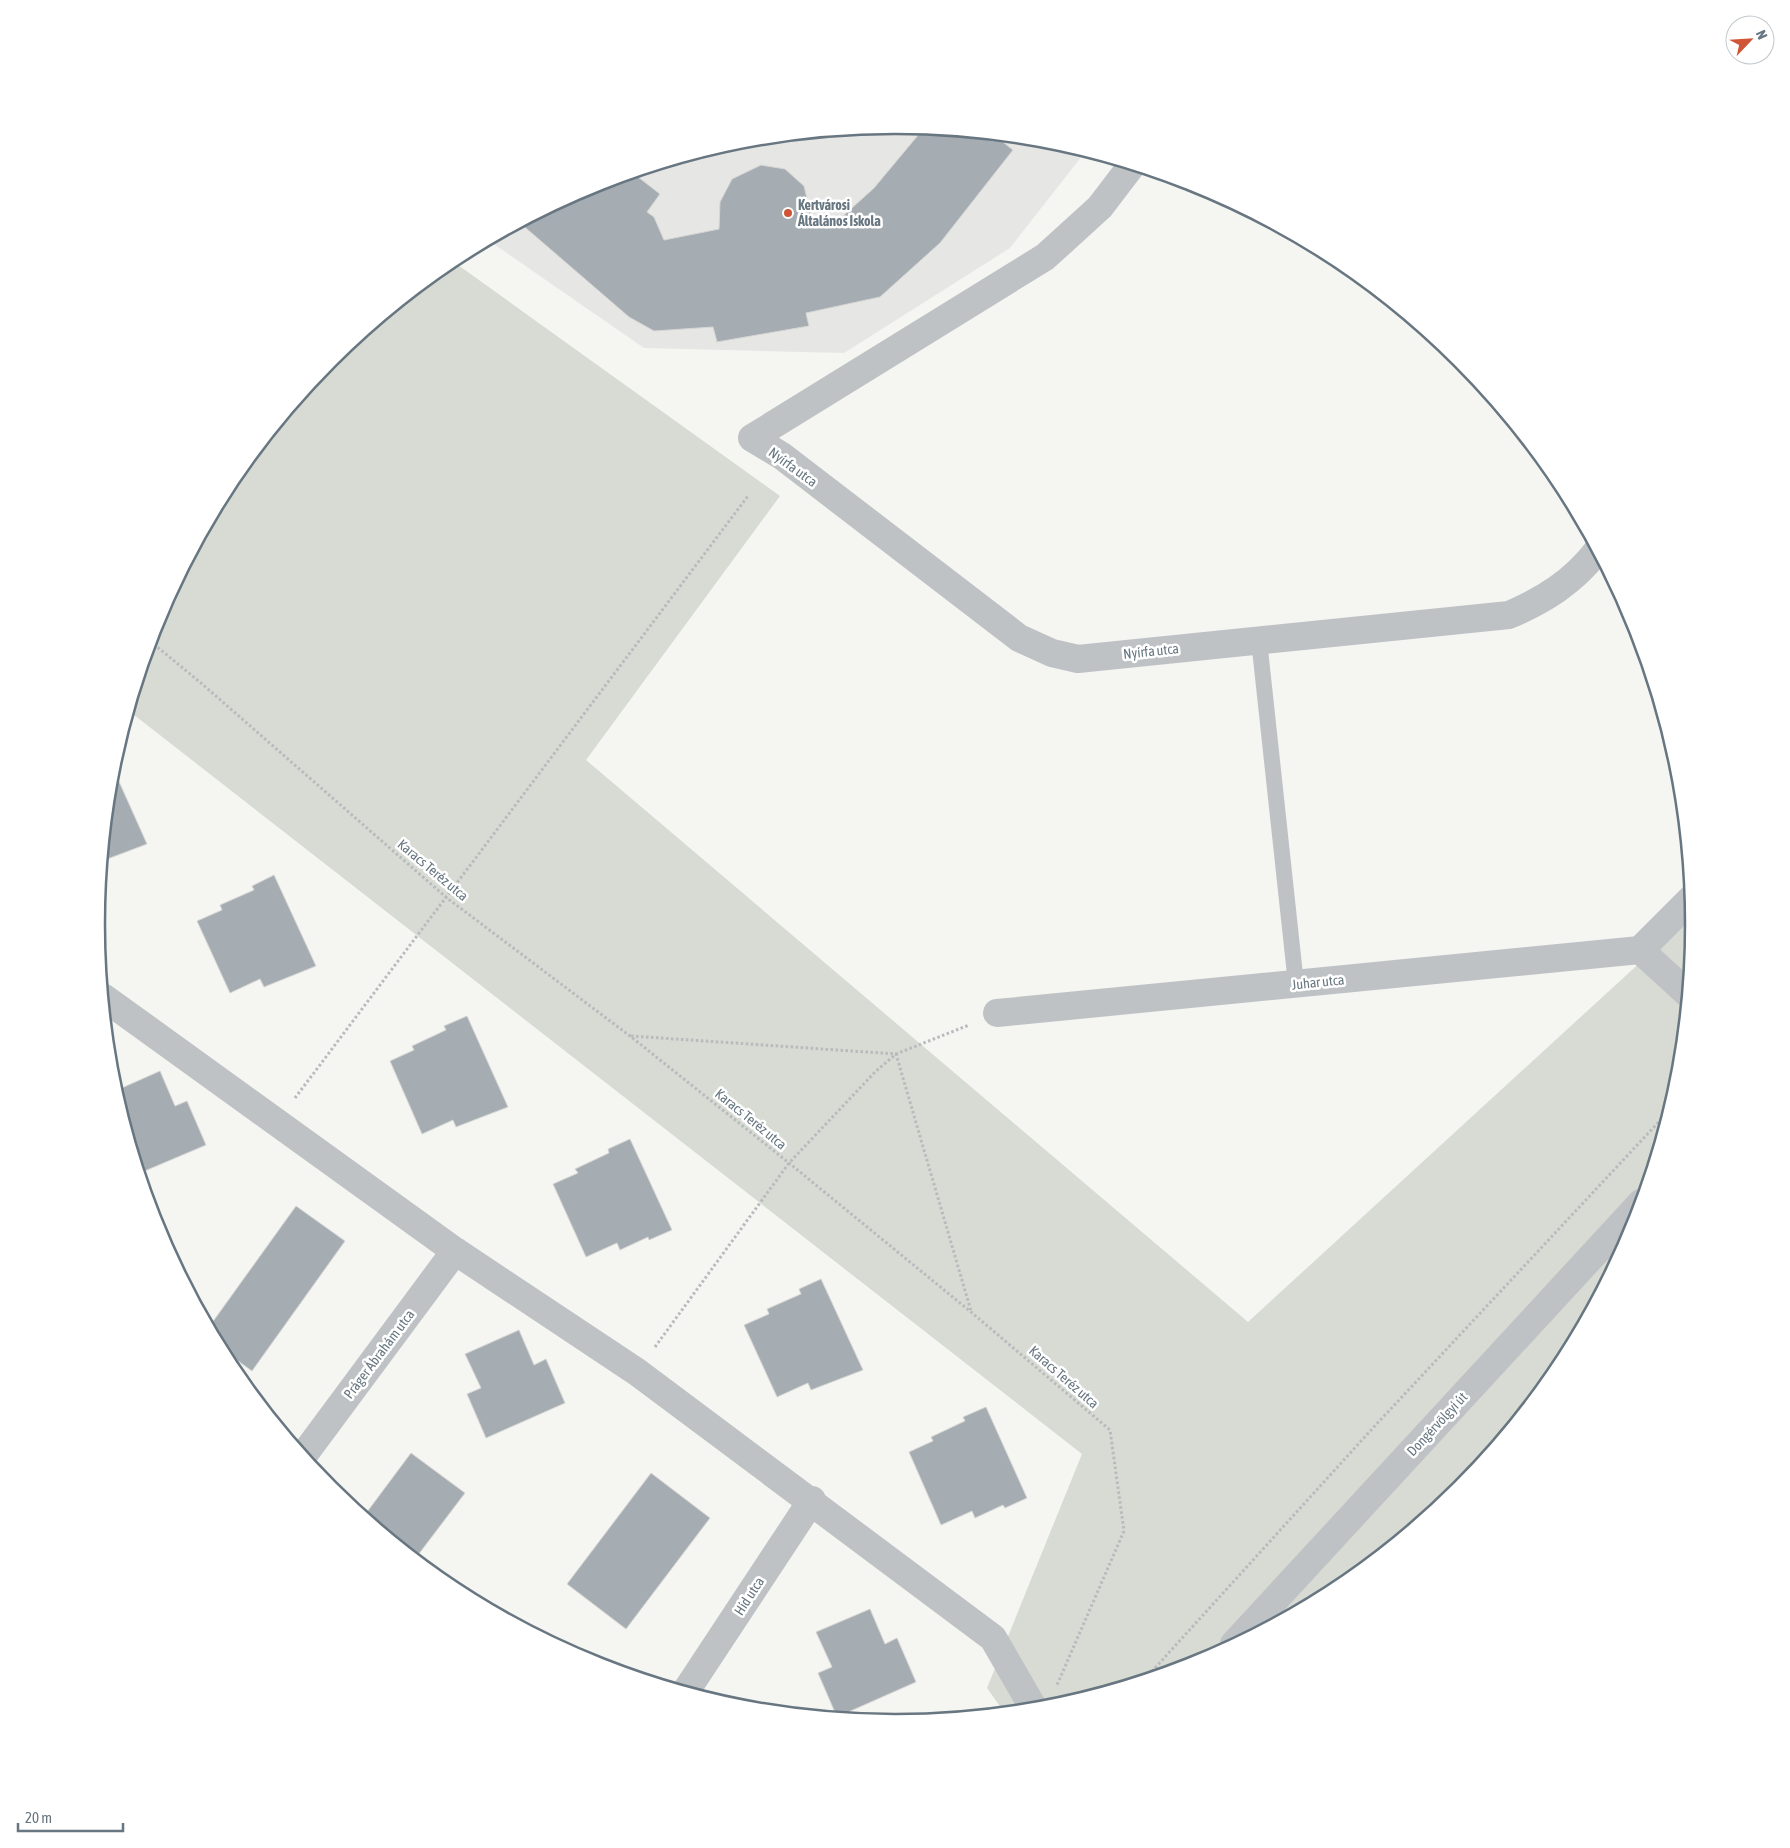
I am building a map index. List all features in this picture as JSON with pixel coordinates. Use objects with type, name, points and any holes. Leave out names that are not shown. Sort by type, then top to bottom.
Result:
[{"type":"street","name":"Nyírfa utca","points":[[1128,170],[1100,207],[1045,257],[752,438],[782,456],[1019,638],[1052,653],[1078,659],[1509,615],[1537,603],[1558,590],[1582,570],[1593,556]]},
{"type":"street","points":[[1682,988],[1640,950],[1684,906]]},
{"type":"street","name":"Juhar utca","points":[[997,1013],[1640,950]]},
{"type":"street","points":[[109,1001],[455,1251],[637,1372],[812,1500],[993,1638],[1030,1702]]},
{"type":"street","name":"Dongérvölgyi út","points":[[1244,1633],[1629,1216]]},
{"type":"street","name":"Práger Ábrahám utca","points":[[307,1451],[455,1251]]},
{"type":"street","name":"Híd utca","points":[[689,1686],[812,1500]]},
{"type":"lane","points":[[1259,640],[1296,984]]},
{"type":"path","points":[[276,1122],[447,898],[748,496]]},
{"type":"path","name":"Karacs Teréz utca","points":[[156,646],[447,898],[630,1036],[789,1163],[972,1312],[1110,1430],[1124,1531],[1055,1690]]},
{"type":"path","points":[[637,1372],[789,1163],[876,1071],[896,1054],[997,1013]]},
{"type":"path","points":[[630,1036],[896,1054]]},
{"type":"path","points":[[896,1054],[972,1312]]},
{"type":"path","points":[[1153,1671],[1365,1436],[1660,1121]]},
{"type":"shaded area","name":"Kertvárosi Általános Iskola","points":[[895,134],[947,136],[998,141],[1049,149],[1081,157],[1010,248],[844,353],[644,348],[494,244],[546,215],[593,194],[641,176],[741,149],[792,141],[843,136]]},
{"type":"shaded area","points":[[459,265],[780,496],[586,760],[1248,1322],[1685,921],[1683,976],[1670,1078],[1643,1178],[1625,1226],[1604,1273],[1552,1363],[1522,1405],[1454,1483],[1416,1518],[1376,1551],[1334,1581],[1244,1633],[1197,1654],[1149,1672],[1049,1699],[1000,1707],[987,1688],[1082,1454],[134,715],[147,670],[165,622],[186,575],[238,485],[268,443],[336,365],[414,297]]},
{"type":"building","points":[[918,135],[1002,142],[1013,150],[940,243],[880,297],[806,313],[809,326],[717,342],[713,327],[654,331],[629,317],[524,227],[593,194],[638,177],[660,194],[647,212],[654,217],[664,240],[719,229],[720,202],[732,179],[761,165],[785,169],[804,186],[812,219],[842,217],[874,188]]},
{"type":"building","points":[[118,780],[147,844],[108,859]]},
{"type":"building","points":[[274,875],[316,966],[264,987],[260,979],[230,993],[197,921],[222,910],[220,905],[254,890],[252,886]]},
{"type":"building","points":[[467,1016],[508,1107],[456,1127],[453,1120],[422,1134],[390,1061],[414,1050],[412,1046],[446,1030],[444,1026]]},
{"type":"building","points":[[160,1071],[175,1106],[187,1101],[206,1145],[145,1171],[122,1088]]},
{"type":"building","points":[[630,1139],[672,1230],[649,1240],[648,1237],[620,1250],[617,1243],[586,1257],[553,1184],[578,1173],[575,1169],[609,1153],[608,1149]]},
{"type":"building","points":[[296,1206],[345,1241],[252,1371],[236,1359],[213,1322]]},
{"type":"building","points":[[821,1279],[863,1370],[811,1390],[808,1383],[777,1397],[744,1325],[769,1314],[767,1309],[801,1294],[799,1289]]},
{"type":"building","points":[[519,1330],[534,1365],[546,1359],[565,1403],[486,1438],[467,1394],[481,1388],[465,1354]]},
{"type":"building","points":[[986,1407],[1027,1498],[1005,1508],[1003,1505],[975,1518],[972,1511],[941,1525],[909,1452],[933,1441],[931,1437],[965,1421],[963,1417]]},
{"type":"building","points":[[411,1453],[465,1493],[419,1554],[367,1512]]},
{"type":"building","points":[[651,1473],[710,1518],[626,1629],[567,1584]]},
{"type":"building","points":[[870,1609],[885,1644],[897,1638],[916,1682],[848,1712],[834,1711],[818,1673],[832,1667],[816,1632]]},
{"type":"place","name":"Kertvárosi Általános Iskola","points":[[788,213]]}]
